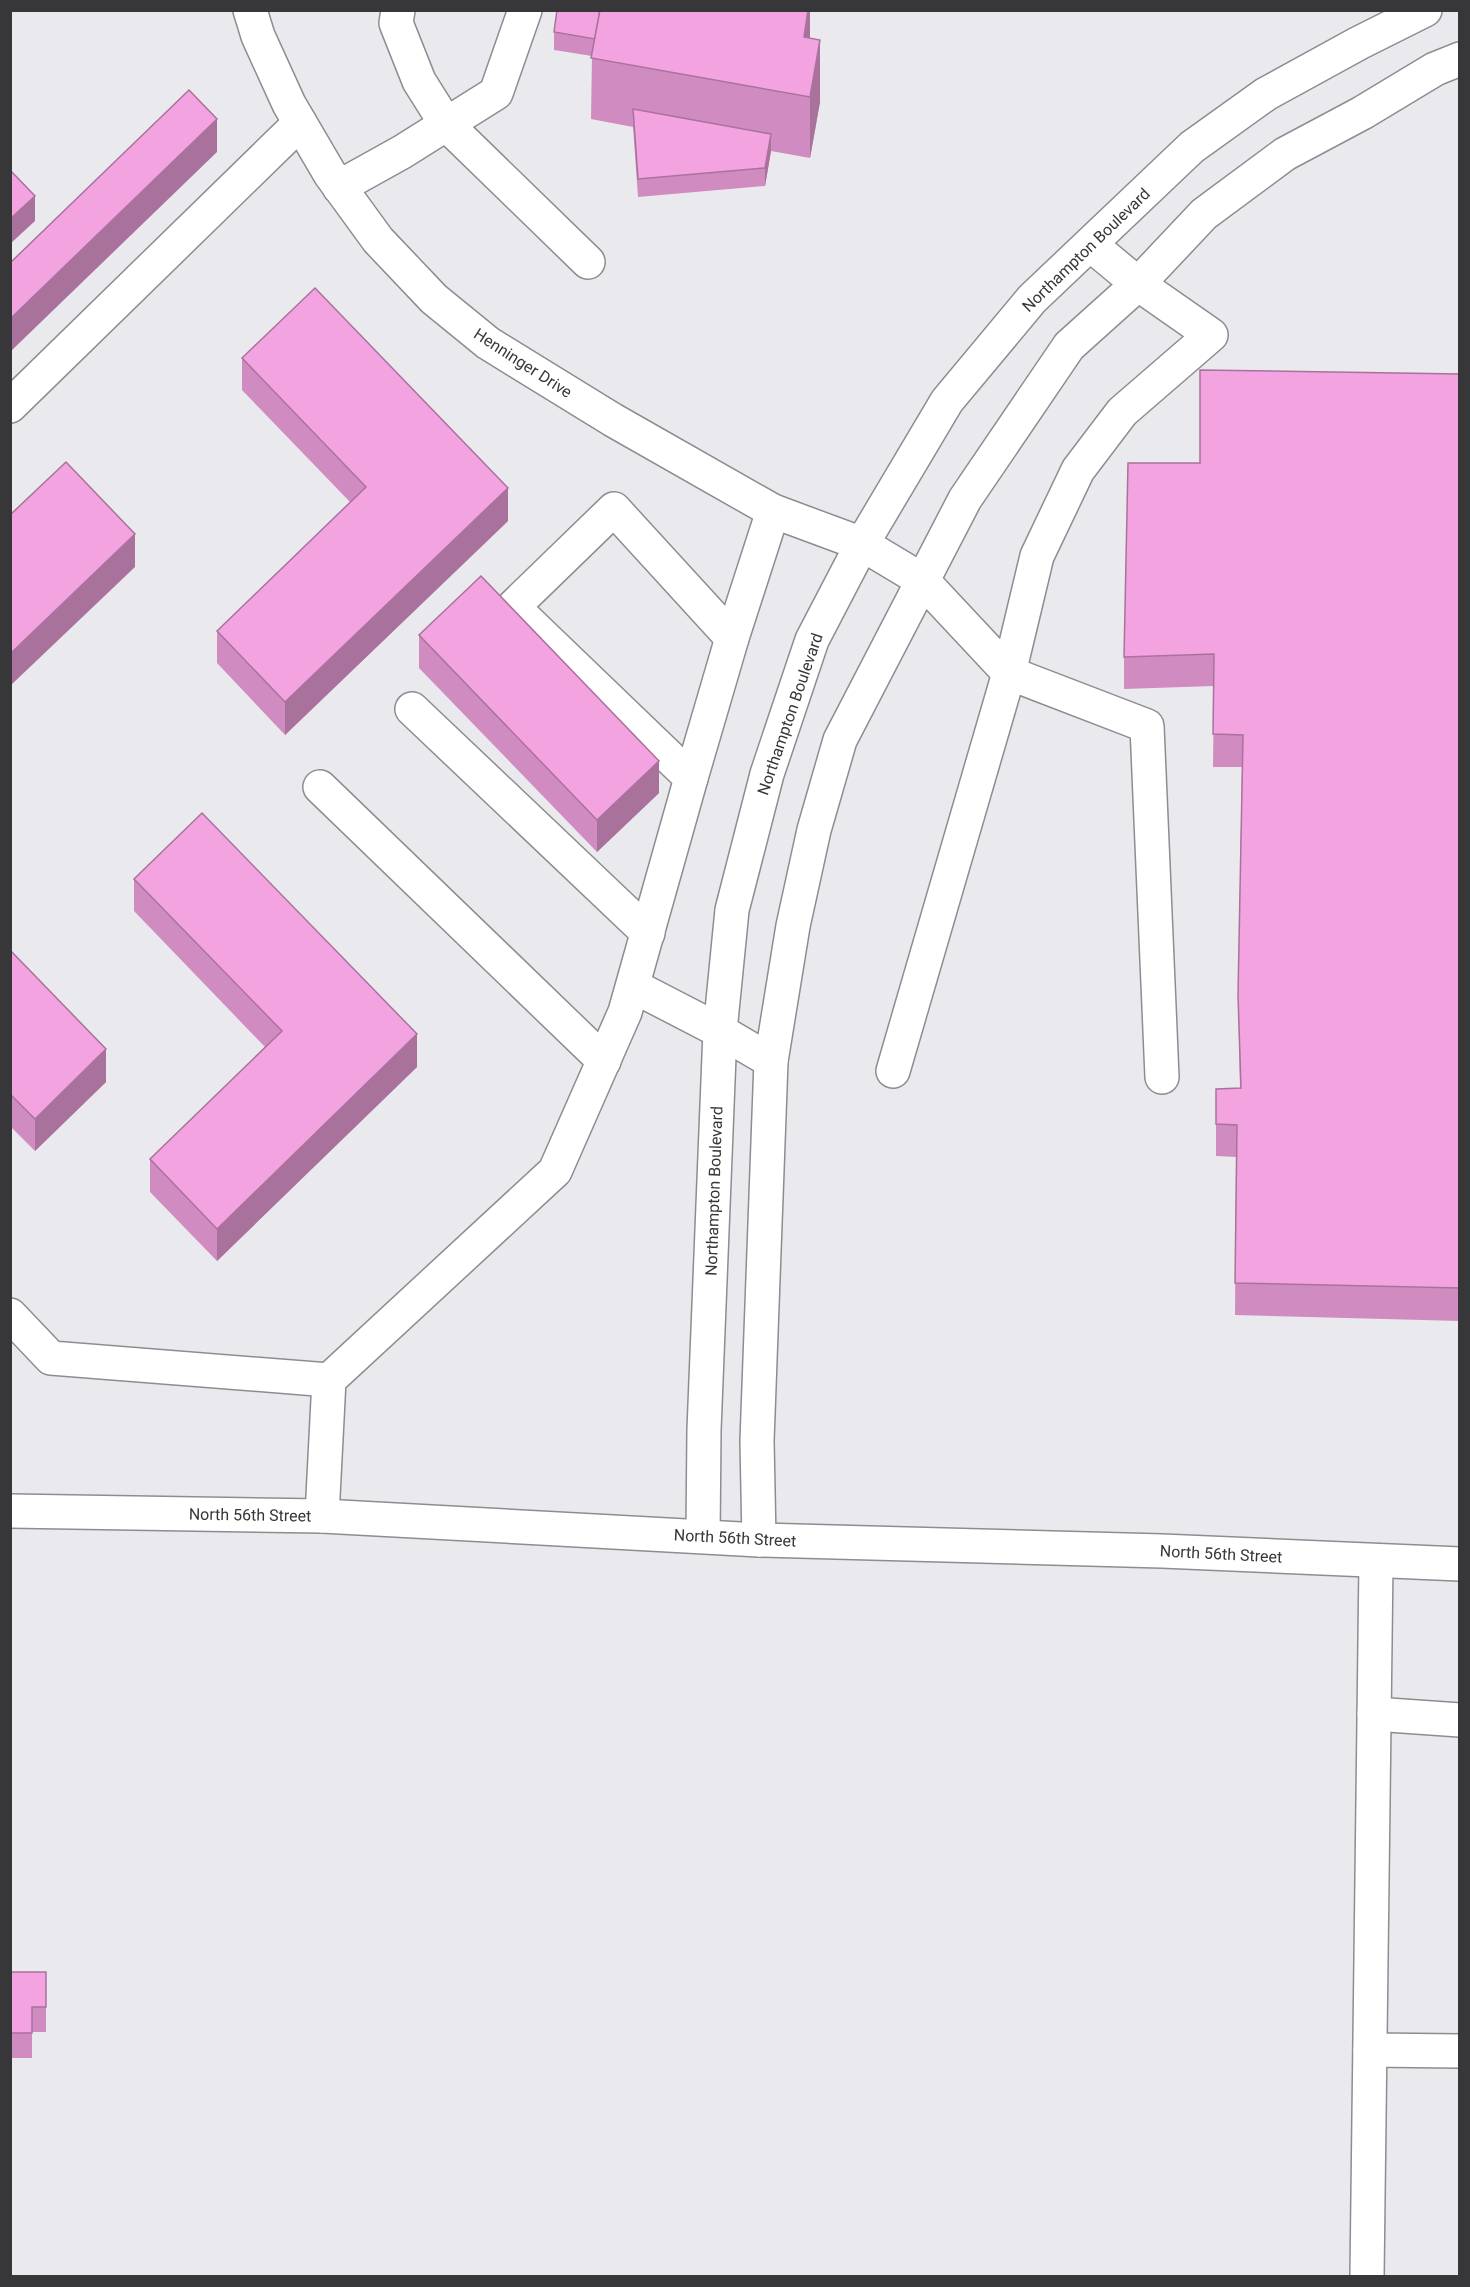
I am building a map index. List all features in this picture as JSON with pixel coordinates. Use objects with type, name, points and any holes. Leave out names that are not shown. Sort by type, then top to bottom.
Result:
[{"type":"street","name":"Henninger Drive","points":[[250,10],[258,36],[300,123],[339,187],[378,240],[434,299],[488,343],[613,420],[773,511],[862,544],[922,580],[1009,673]]},
{"type":"street","points":[[398,10],[396,23],[419,81],[446,124],[588,262]]},
{"type":"street","points":[[339,187],[496,93],[525,10]]},
{"type":"street","name":"Northampton Boulevard","points":[[703,1536],[704,1430],[720,1031],[732,910],[767,774],[812,640],[862,544],[947,401],[1032,299],[1192,147],[1266,94],[1425,10]]},
{"type":"street","points":[[759,1540],[757,1441],[771,1061],[798,905],[814,830],[840,740],[965,499],[1069,346],[1138,284],[1204,214],[1285,154],[1362,113],[1435,69],[1460,59]]},
{"type":"street","points":[[10,406],[300,123]]},
{"type":"street","points":[[893,1071],[1009,673],[1037,556],[1078,470],[1122,412],[1211,335],[1138,284],[1091,244]]},
{"type":"street","points":[[691,778],[513,607],[614,509],[732,638]]},
{"type":"street","points":[[322,1516],[329,1380],[555,1171],[625,1012],[732,638],[773,511]]},
{"type":"street","points":[[1009,673],[1147,726],[1162,1077]]},
{"type":"street","points":[[412,709],[648,933]]},
{"type":"street","points":[[320,787],[603,1061]]},
{"type":"street","points":[[633,986],[720,1031],[771,1061]]},
{"type":"street","points":[[10,1315],[51,1358],[329,1380]]},
{"type":"street","name":"North 56th Street","points":[[10,1511],[322,1516],[759,1540],[1162,1551],[1460,1564]]},
{"type":"street","points":[[1367,2277],[1376,1562]]},
{"type":"street","points":[[1374,1714],[1460,1720]]},
{"type":"street","points":[[1370,2050],[1460,2051]]},
{"type":"building","points":[[557,10],[600,10],[595,39],[554,32]]},
{"type":"building","points":[[600,10],[808,10],[804,37],[820,40],[810,97],[591,58]]},
{"type":"building","points":[[189,90],[217,119],[10,319],[10,263]]},
{"type":"building","points":[[633,109],[771,134],[765,168],[638,179]]},
{"type":"building","points":[[10,170],[35,196],[10,219]]},
{"type":"building","points":[[315,288],[508,488],[285,702],[217,631],[366,487],[242,358]]},
{"type":"building","points":[[1200,370],[1460,374],[1460,1288],[1235,1283],[1237,1125],[1216,1124],[1216,1089],[1241,1088],[1238,995],[1243,735],[1213,734],[1214,654],[1124,657],[1128,463],[1200,463]]},
{"type":"building","points":[[66,462],[135,534],[10,654],[10,515]]},
{"type":"building","points":[[481,576],[659,761],[597,820],[419,635]]},
{"type":"building","points":[[202,813],[417,1034],[217,1229],[150,1159],[282,1031],[134,879]]},
{"type":"building","points":[[10,950],[106,1049],[35,1119],[10,1094]]},
{"type":"building","points":[[10,1972],[46,1972],[46,2007],[32,2007],[32,2033],[10,2033]]}]
